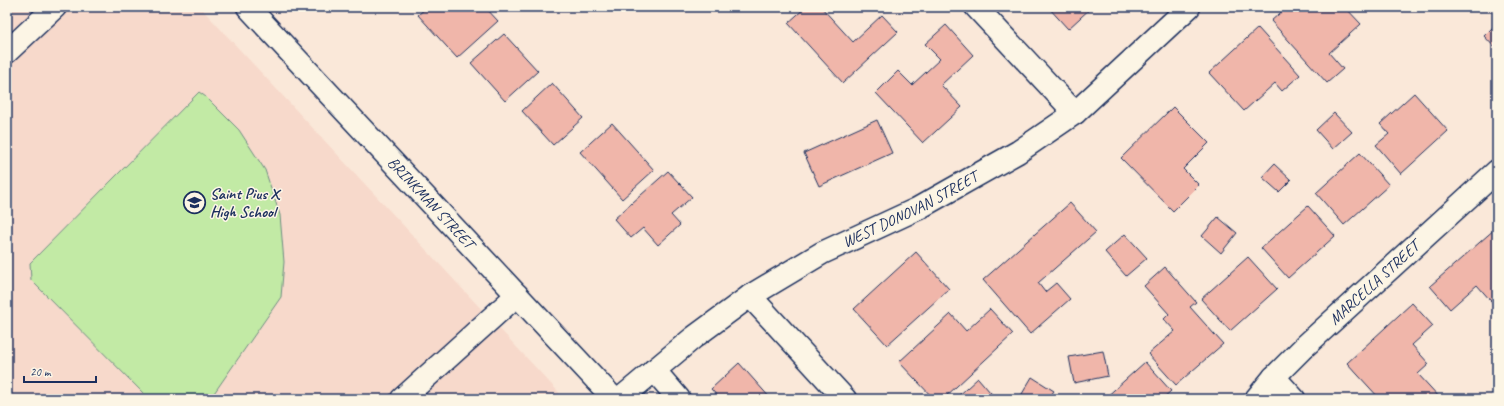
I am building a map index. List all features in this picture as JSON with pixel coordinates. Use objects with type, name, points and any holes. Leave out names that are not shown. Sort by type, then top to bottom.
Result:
[{"type":"street","points":[[7,52],[56,7]]},
{"type":"street","name":"BRINKMAN STREET","points":[[248,7],[614,399]]},
{"type":"street","points":[[976,7],[1075,113]]},
{"type":"street","name":"WEST DONOVAN STREET","points":[[620,399],[692,338],[750,296],[822,253],[917,208],[1011,156],[1075,113],[1190,7]]},
{"type":"street","name":"MARCELLA STREET","points":[[1256,399],[1274,377],[1304,346],[1497,171]]},
{"type":"street","points":[[402,399],[517,295]]},
{"type":"street","points":[[750,296],[845,399]]},
{"type":"street","points":[[654,370],[679,399]]},
{"type":"street","points":[[1274,377],[1294,399]]},
{"type":"shaded area","name":"Saint Pius X High School","points":[[7,7],[200,7],[565,399],[7,399]]},
{"type":"green space","points":[[199,92],[239,130],[265,170],[280,215],[284,262],[281,297],[210,399],[149,399],[31,280],[30,263]]},
{"type":"building","points":[[427,7],[485,7],[498,21],[457,58],[418,15]]},
{"type":"building","points":[[806,7],[821,7],[853,42],[882,15],[898,32],[843,83],[788,23]]},
{"type":"building","points":[[1048,7],[1092,7],[1068,29]]},
{"type":"building","points":[[1287,7],[1345,7],[1361,24],[1329,53],[1343,69],[1327,83],[1271,21]]},
{"type":"building","points":[[1497,23],[1497,50],[1484,36]]},
{"type":"building","points":[[946,25],[973,55],[941,85],[962,107],[923,143],[876,93],[898,71],[912,85],[940,59],[925,44]]},
{"type":"building","points":[[1258,28],[1300,75],[1282,91],[1275,83],[1244,111],[1209,73]]},
{"type":"building","points":[[504,34],[538,71],[505,101],[471,63]]},
{"type":"building","points":[[552,83],[583,118],[553,145],[522,111]]},
{"type":"building","points":[[1414,93],[1448,131],[1401,174],[1376,145],[1389,134],[1380,124]]},
{"type":"building","points":[[1173,107],[1209,143],[1183,169],[1199,185],[1173,211],[1121,158]]},
{"type":"building","points":[[1334,113],[1352,132],[1333,149],[1316,130]]},
{"type":"building","points":[[877,120],[892,153],[819,186],[804,153]]},
{"type":"building","points":[[612,123],[654,170],[622,199],[580,152]]},
{"type":"building","points":[[1360,153],[1389,185],[1344,225],[1316,193]]},
{"type":"building","points":[[1274,164],[1291,180],[1279,192],[1262,177]]},
{"type":"building","points":[[668,171],[692,197],[671,215],[680,225],[658,245],[643,228],[631,238],[614,219]]},
{"type":"building","points":[[1070,203],[1096,232],[1038,283],[1045,292],[1056,283],[1070,299],[1030,334],[983,280]]},
{"type":"building","points":[[1308,206],[1335,236],[1288,278],[1261,248]]},
{"type":"building","points":[[1218,217],[1237,233],[1221,253],[1202,236]]},
{"type":"building","points":[[1496,228],[1497,308],[1477,285],[1450,309],[1430,286]]},
{"type":"building","points":[[1125,234],[1147,258],[1126,276],[1105,252]]},
{"type":"building","points":[[916,252],[949,289],[887,345],[854,309]]},
{"type":"building","points":[[1248,257],[1277,289],[1230,331],[1201,299]]},
{"type":"building","points":[[1165,267],[1196,302],[1190,307],[1223,344],[1176,385],[1148,354],[1175,331],[1164,319],[1169,314],[1144,286]]},
{"type":"building","points":[[1412,303],[1433,326],[1412,345],[1429,364],[1418,374],[1441,399],[1380,399],[1347,363]]},
{"type":"building","points":[[990,309],[1013,334],[943,399],[934,399],[899,362],[951,314],[966,331]]},
{"type":"building","points":[[1103,351],[1108,376],[1074,383],[1069,357]]},
{"type":"building","points":[[1145,362],[1171,391],[1162,399],[1104,399]]},
{"type":"building","points":[[739,363],[771,399],[720,399],[711,389]]},
{"type":"building","points":[[1032,377],[1054,391],[1048,399],[1019,399]]},
{"type":"building","points":[[978,378],[996,399],[955,399]]},
{"type":"place","name":"Saint Pius X High School","points":[[195,203]]}]
